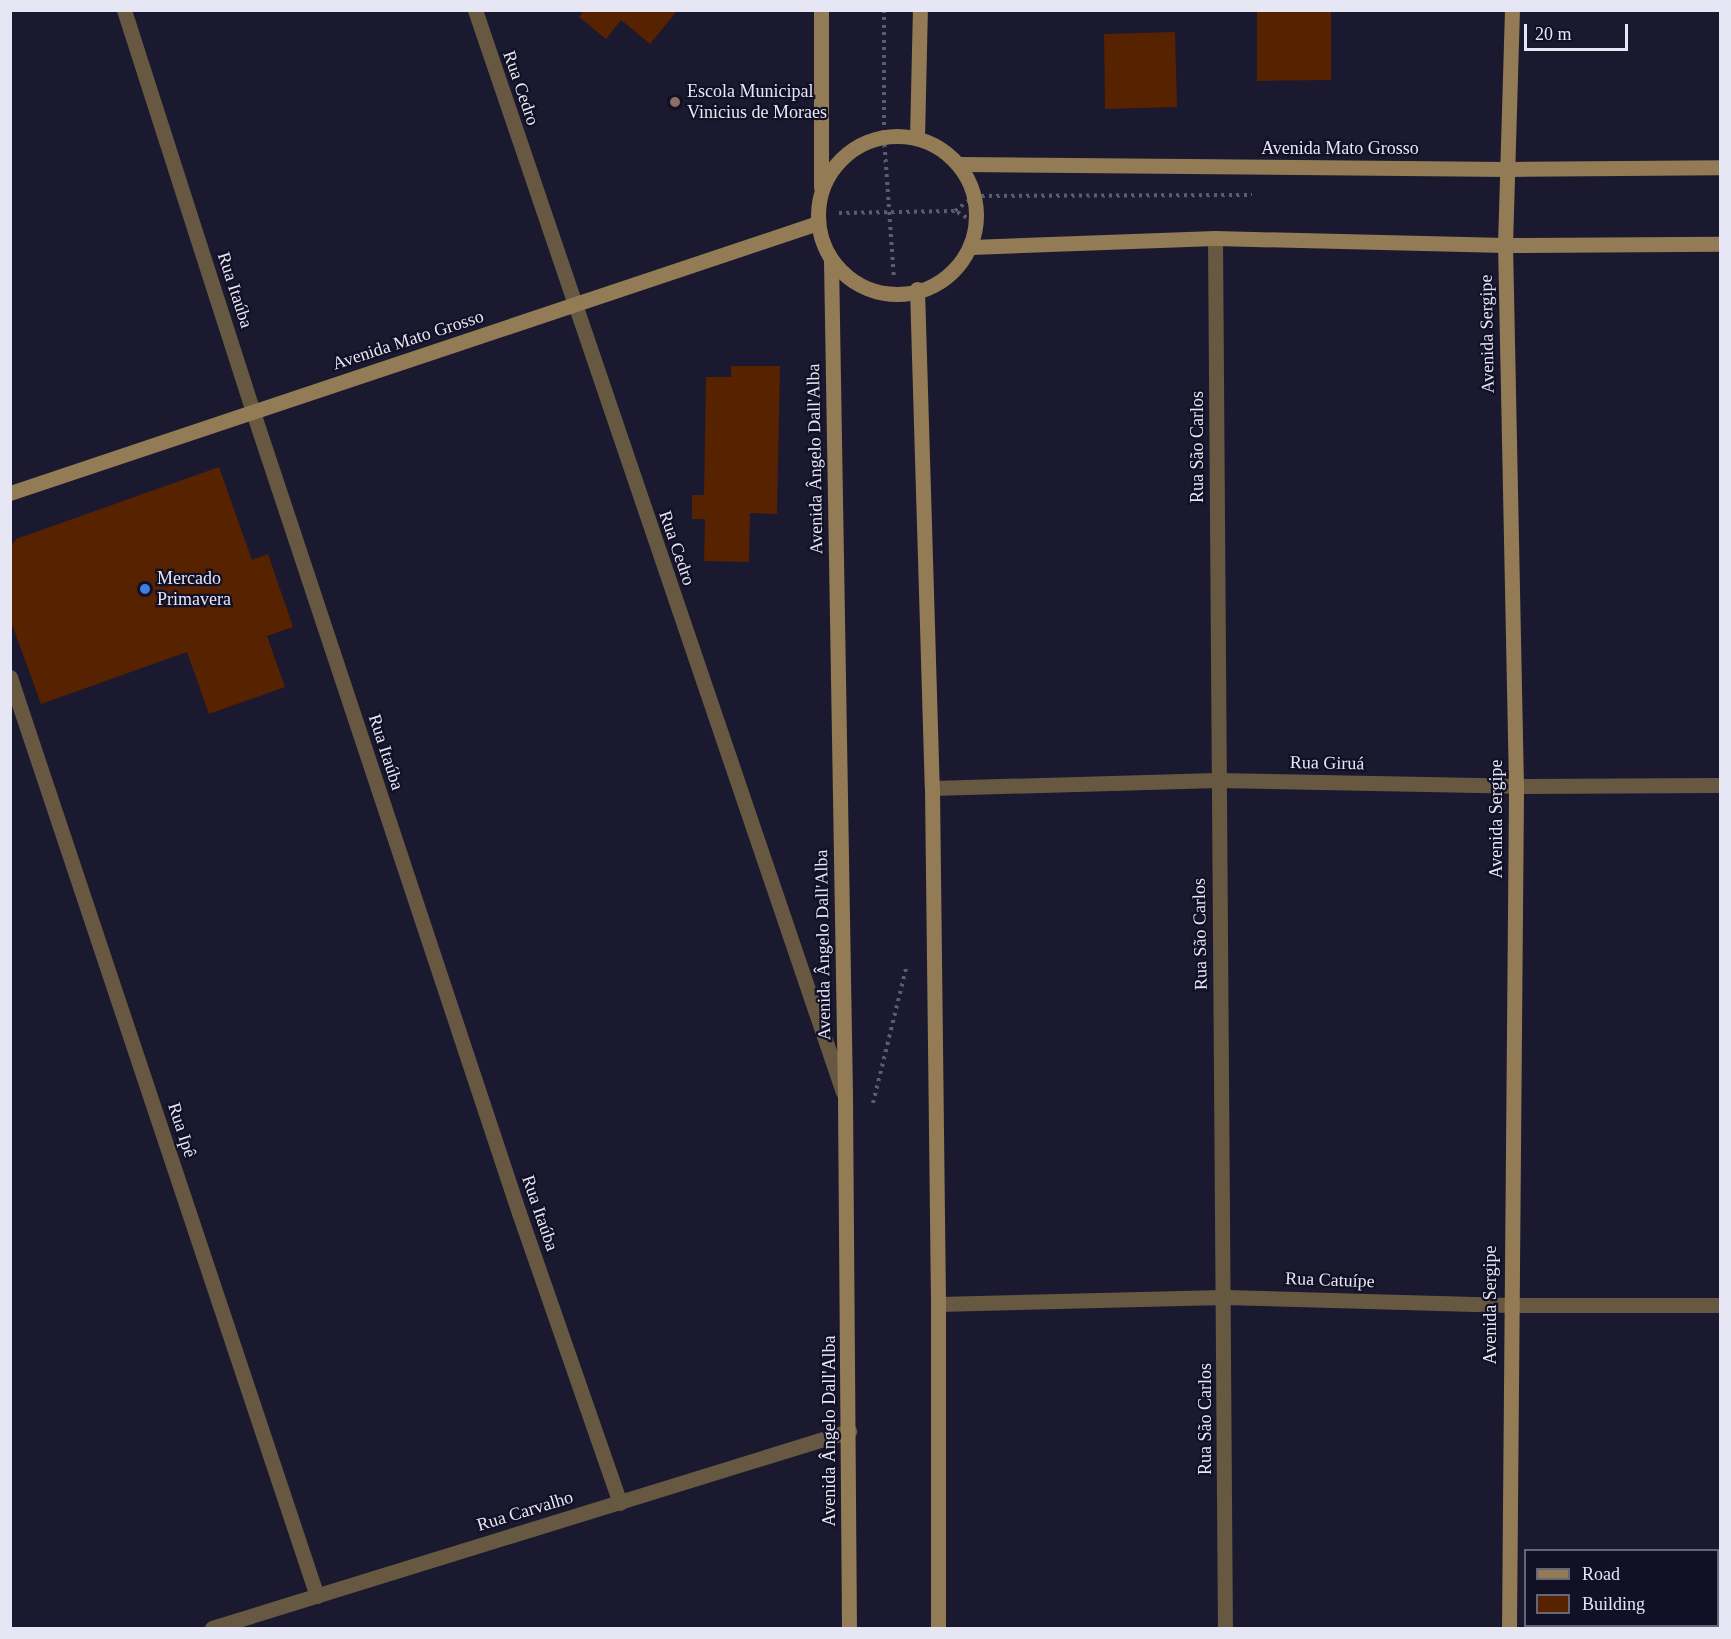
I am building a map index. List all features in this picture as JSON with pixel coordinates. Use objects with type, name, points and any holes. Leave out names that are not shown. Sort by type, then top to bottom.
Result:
[{"type":"street","name":"Rua Itaúba","points":[[124,10],[253,412],[519,1214],[620,1503]]},
{"type":"street","name":"Rua Cedro","points":[[475,10],[573,305],[845,1098]]},
{"type":"street","points":[[821,10],[821,195],[818,218],[822,243],[831,260],[849,278],[870,291],[895,295],[951,275],[971,247],[976,223],[974,196],[959,164],[948,153],[917,138],[884,137],[862,144],[844,157],[830,174],[821,195]]},
{"type":"street","points":[[917,138],[920,10]]},
{"type":"street","name":"Avenida Sergipe","points":[[1509,1629],[1516,786],[1505,245],[1512,10]]},
{"type":"street","name":"Avenida Mato Grosso","points":[[959,164],[1509,169],[1720,167]]},
{"type":"street","name":"Avenida Mato Grosso","points":[[10,493],[573,305],[818,218]]},
{"type":"street","points":[[971,247],[1215,238],[1505,245],[1720,244]]},
{"type":"street","name":"Rua São Carlos","points":[[1215,238],[1217,780],[1224,1297],[1225,1629]]},
{"type":"street","name":"Avenida Ângelo Dall'Alba","points":[[831,260],[845,1098],[849,1629]]},
{"type":"street","points":[[917,289],[933,788],[938,1304],[938,1629]]},
{"type":"street","name":"Rua Ipê","points":[[10,676],[317,1596]]},
{"type":"street","name":"Rua Giruá","points":[[933,788],[1217,780],[1516,786],[1720,785]]},
{"type":"street","name":"Rua Catuípe","points":[[938,1304],[1224,1297],[1510,1305],[1720,1305]]},
{"type":"street","name":"Rua Carvalho","points":[[213,1629],[849,1431]]},
{"type":"path","points":[[884,10],[884,137],[895,295]]},
{"type":"path","points":[[955,211],[974,196],[1259,195]]},
{"type":"path","points":[[818,218],[955,211],[976,223]]},
{"type":"path","points":[[873,1112],[873,1100],[908,959]]},
{"type":"building","points":[[584,10],[678,10],[650,44],[621,20],[606,39],[579,17]]},
{"type":"building","points":[[1257,10],[1331,10],[1331,80],[1257,81]]},
{"type":"building","points":[[1175,32],[1177,107],[1105,109],[1104,34]]},
{"type":"building","points":[[731,366],[780,366],[777,514],[750,513],[749,562],[704,561],[705,519],[692,519],[692,495],[704,495],[706,377],[731,377]]},
{"type":"building","name":"Mercado Primavera","points":[[219,467],[252,560],[268,554],[293,627],[267,636],[285,687],[209,714],[187,652],[41,704],[10,619],[10,548],[16,539]]},
{"type":"place","name":"Escola Municipal Vinicius de Moraes","points":[[675,102]]},
{"type":"place","name":"Mercado Primavera","points":[[145,589]]}]
